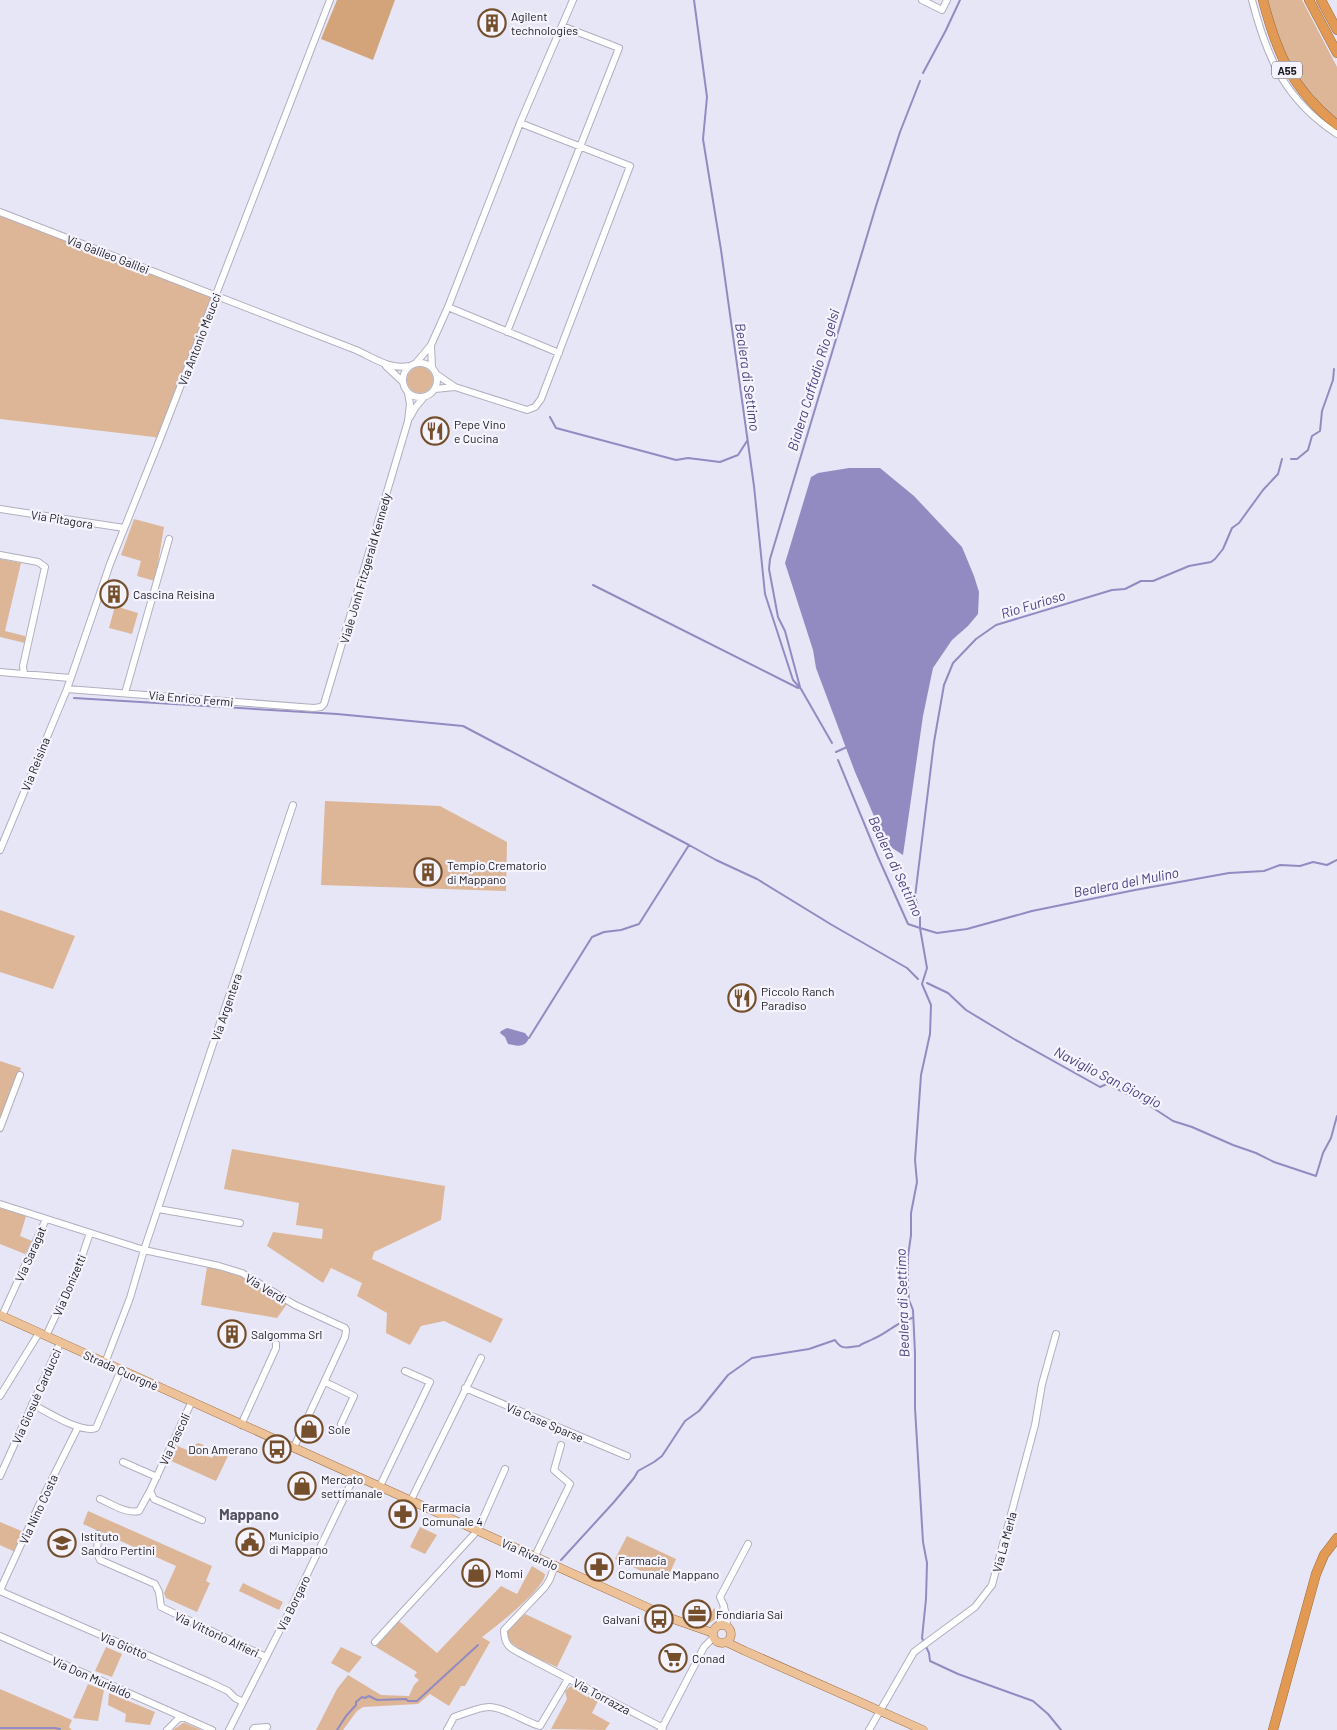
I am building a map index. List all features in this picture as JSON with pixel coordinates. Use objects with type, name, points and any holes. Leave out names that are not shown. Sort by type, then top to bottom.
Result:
[{"type":"highway","name":"A55","points":[[1263,0],[1270,27],[1287,69],[1299,87],[1337,125]]},
{"type":"highway","points":[[1309,0],[1337,53]]},
{"type":"highway","points":[[1321,0],[1337,30]]},
{"type":"highway","points":[[1273,1730],[1316,1574],[1324,1554],[1337,1538]]},
{"type":"main road","name":"Strada Cuorgnè","points":[[1,1316],[478,1530]]},
{"type":"main road","name":"Via Rivarolo","points":[[478,1530],[693,1626],[717,1632],[722,1643],[728,1639]]},
{"type":"main road","points":[[717,1632],[730,1631],[728,1639],[745,1651],[923,1730]]},
{"type":"street","name":"Via Antonio Meucci","points":[[70,678],[110,564],[330,0]]},
{"type":"street","points":[[403,382],[406,370],[432,345],[520,122],[573,0]]},
{"type":"street","points":[[922,0],[942,10],[947,0]]},
{"type":"street","points":[[1252,0],[1260,33],[1274,67],[1291,92],[1306,109],[1337,134]]},
{"type":"street","points":[[507,332],[619,48],[562,26]]},
{"type":"street","points":[[436,374],[455,387],[527,410],[535,407],[541,399],[630,166],[520,122]]},
{"type":"street","name":"Via Galileo Galilei","points":[[0,212],[356,350],[386,365]]},
{"type":"street","points":[[448,307],[559,353]]},
{"type":"street","points":[[432,345],[432,367],[437,379],[434,389]]},
{"type":"street","points":[[386,365],[400,368],[427,364],[432,367]]},
{"type":"street","points":[[386,365],[403,382],[408,393],[419,397],[425,396],[434,389],[455,387]]},
{"type":"street","name":"Viale Jonh Fitzgerald Kennedy","points":[[314,708],[321,707],[327,696],[408,421],[410,404],[408,393]]},
{"type":"street","name":"Viale Jonh Fitzgerald Kennedy","points":[[408,421],[415,408],[425,396]]},
{"type":"street","name":"Via Pitagora","points":[[0,509],[124,528]]},
{"type":"street","points":[[125,693],[169,539]]},
{"type":"street","points":[[0,556],[38,562],[45,567],[23,666],[24,674]]},
{"type":"street","points":[[0,672],[70,678]]},
{"type":"street","name":"Via Reisina","points":[[0,850],[70,678]]},
{"type":"street","name":"Via Enrico Fermi","points":[[67,689],[314,708]]},
{"type":"street","name":"Via Argentera","points":[[105,1363],[130,1298],[144,1250],[294,805]]},
{"type":"street","points":[[0,1128],[20,1075]]},
{"type":"street","name":"Via Verdi","points":[[0,1204],[144,1250],[219,1266],[242,1273],[295,1305],[345,1328],[345,1337],[294,1447]]},
{"type":"street","points":[[158,1209],[240,1223]]},
{"type":"street","name":"Via Saragat","points":[[1,1316],[46,1219]]},
{"type":"street","name":"Via Donizetti","points":[[0,1396],[42,1334],[78,1268],[90,1233]]},
{"type":"street","name":"Via La Merla","points":[[869,1730],[914,1652],[975,1607],[992,1585],[1035,1425],[1042,1384],[1056,1334]]},
{"type":"street","name":"Via Giosuè Carducci","points":[[0,1476],[60,1343]]},
{"type":"street","points":[[241,1425],[276,1348],[276,1344]]},
{"type":"street","points":[[411,1500],[481,1358]]},
{"type":"street","points":[[32,1404],[78,1427],[91,1430],[96,1428],[121,1370]]},
{"type":"street","points":[[380,1486],[430,1382],[405,1371]]},
{"type":"street","points":[[325,1382],[354,1396],[341,1424]]},
{"type":"street","name":"Via Case Sparse","points":[[465,1388],[563,1438],[626,1456]]},
{"type":"street","name":"Via Pascoli","points":[[100,1499],[128,1511],[139,1511],[157,1478],[192,1402]]},
{"type":"street","name":"Via Nino Costa","points":[[2,1592],[2,1588],[39,1505],[78,1427]]},
{"type":"street","points":[[535,1556],[570,1484],[554,1470],[563,1438]]},
{"type":"street","name":"Via Pascoli","points":[[123,1462],[157,1478]]},
{"type":"street","points":[[375,1642],[478,1530],[505,1469]]},
{"type":"street","name":"Via Borgaro","points":[[229,1730],[355,1475]]},
{"type":"street","points":[[150,1491],[154,1499],[202,1520]]},
{"type":"street","name":"Via Vittorio Alfieri","points":[[98,1534],[97,1553],[100,1560],[155,1584],[159,1592],[161,1607],[266,1657]]},
{"type":"street","points":[[662,1729],[704,1647],[727,1618],[724,1604],[720,1597],[748,1544]]},
{"type":"street","name":"Via Torrazza","points":[[555,1565],[545,1587],[504,1630],[504,1638],[510,1648],[662,1729]]},
{"type":"street","name":"Via Giotto","points":[[2,1592],[195,1675],[228,1691],[235,1698],[243,1702]]},
{"type":"street","name":"Via Don Murialdo","points":[[0,1636],[183,1718]]},
{"type":"street","name":"Via Torrazza","points":[[447,1730],[454,1717],[489,1707],[517,1715],[539,1728],[568,1679]]},
{"type":"street","points":[[168,1730],[178,1719],[183,1718],[212,1730]]},
{"type":"street","points":[[253,1730],[254,1728],[267,1727]]},
{"type":"shaded area","points":[[337,0],[395,0],[373,60],[321,39]]},
{"type":"shaded area","points":[[1266,0],[1302,0],[1337,67],[1337,119],[1308,93],[1279,46]]},
{"type":"shaded area","points":[[0,212],[215,296],[160,439],[0,419]]},
{"type":"shaded area","points":[[420,367],[430,370],[433,380],[430,390],[420,393],[410,390],[407,380],[410,370]]},
{"type":"shaded area","points":[[849,468],[880,468],[914,496],[962,547],[979,592],[978,614],[952,640],[933,668],[923,716],[903,855],[886,844],[855,772],[816,668],[813,650],[785,563],[811,477],[818,473]]},
{"type":"shaded area","points":[[134,519],[164,527],[155,581],[137,576],[141,561],[121,555]]},
{"type":"shaded area","points":[[0,559],[21,563],[5,631],[25,636],[25,643],[0,637]]},
{"type":"shaded area","points":[[115,606],[138,613],[132,634],[109,628]]},
{"type":"shaded area","points":[[325,801],[440,806],[507,842],[506,891],[321,885]]},
{"type":"shaded area","points":[[0,910],[75,936],[53,989],[0,972]]},
{"type":"shaded area","points":[[507,1028],[525,1033],[529,1038],[520,1046],[508,1044],[505,1037],[500,1033]]},
{"type":"shaded area","points":[[0,1061],[21,1068],[0,1123]]},
{"type":"shaded area","points":[[232,1149],[445,1186],[441,1220],[374,1252],[372,1259],[503,1319],[491,1343],[444,1321],[421,1326],[410,1345],[386,1333],[387,1313],[357,1296],[362,1283],[331,1268],[323,1283],[267,1246],[273,1232],[322,1239],[323,1229],[296,1225],[299,1203],[224,1189]]},
{"type":"shaded area","points":[[0,1208],[26,1216],[20,1236],[32,1241],[25,1254],[0,1244]]},
{"type":"shaded area","points":[[207,1267],[248,1279],[287,1304],[277,1318],[201,1305]]},
{"type":"shaded area","points":[[198,1443],[204,1445],[200,1453],[212,1458],[216,1451],[228,1456],[216,1481],[169,1460],[175,1445],[187,1450]]},
{"type":"shaded area","points":[[88,1511],[212,1566],[206,1581],[210,1583],[197,1612],[166,1598],[164,1593],[176,1566],[83,1524]]},
{"type":"shaded area","points":[[0,1522],[24,1532],[15,1552],[0,1545]]},
{"type":"shaded area","points":[[420,1527],[437,1535],[425,1554],[410,1547]]},
{"type":"shaded area","points":[[627,1536],[676,1559],[669,1575],[661,1571],[656,1581],[645,1576],[646,1573],[615,1559]]},
{"type":"shaded area","points":[[532,1566],[545,1574],[543,1581],[528,1598],[482,1637],[490,1642],[465,1686],[461,1686],[449,1706],[430,1694],[418,1704],[363,1707],[357,1711],[343,1730],[316,1730],[337,1689],[348,1675],[381,1695],[409,1696],[414,1685],[419,1680],[414,1676],[417,1672],[376,1647],[399,1621],[437,1653],[501,1586],[517,1594]]},
{"type":"shaded area","points":[[243,1583],[283,1602],[279,1610],[239,1591]]},
{"type":"shaded area","points":[[714,1608],[719,1612],[715,1619],[707,1624],[695,1623],[696,1620],[707,1622]]},
{"type":"shaded area","points":[[525,1614],[572,1636],[557,1667],[520,1649],[509,1640],[507,1635],[509,1629]]},
{"type":"shaded area","points":[[106,1647],[122,1654],[112,1677],[95,1671]]},
{"type":"shaded area","points":[[341,1647],[362,1657],[349,1673],[331,1663]]},
{"type":"shaded area","points":[[88,1684],[104,1690],[98,1721],[73,1718]]},
{"type":"shaded area","points":[[571,1686],[587,1697],[590,1696],[598,1701],[592,1713],[610,1723],[605,1730],[551,1729],[567,1699],[565,1691]]},
{"type":"shaded area","points":[[0,1689],[72,1720],[69,1727],[72,1730],[0,1730]]},
{"type":"shaded area","points":[[109,1693],[155,1712],[150,1725],[125,1722],[126,1714],[108,1705]]},
{"type":"shaded area","points":[[185,1723],[201,1730],[173,1730]]},
{"type":"waterway","name":"Bealera di Settimo","points":[[694,0],[707,97],[703,139],[721,250],[754,486],[765,594],[793,680],[801,689],[832,743]]},
{"type":"waterway","name":"Bialera Caffadio Rio gelsi","points":[[923,73],[960,0]]},
{"type":"waterway","name":"Bialera Caffadio Rio gelsi","points":[[800,687],[785,631],[778,617],[769,569],[770,559],[876,206],[900,132],[920,81]]},
{"type":"waterway","name":"Rio Furioso","points":[[1291,459],[1297,459],[1308,450],[1312,436],[1320,431],[1322,411],[1333,380],[1334,369]]},
{"type":"waterway","points":[[550,417],[556,428],[676,460],[688,458],[720,462],[738,455],[747,441]]},
{"type":"waterway","name":"Rio Furioso","points":[[1282,459],[1278,474],[1263,490],[1239,523],[1232,528],[1223,549],[1211,562],[1189,566],[1153,581],[1141,581],[1125,589],[1112,590],[996,625],[976,639],[953,663],[944,685],[934,742],[915,897],[920,915],[920,928],[937,933],[967,929],[1032,911],[1135,890],[1229,873],[1264,871],[1280,865],[1300,866],[1313,862],[1327,865],[1337,860]]},
{"type":"waterway","points":[[593,585],[798,688]]},
{"type":"waterway","points":[[74,698],[337,714],[463,726],[689,845]]},
{"type":"waterway","points":[[836,752],[847,747]]},
{"type":"waterway","name":"Bealera di Settimo","points":[[838,760],[908,924],[920,928],[927,968],[922,984],[931,1005],[930,1034],[921,1075],[915,1160],[917,1182],[911,1213],[911,1235],[908,1256],[909,1300],[913,1310],[915,1408],[923,1542],[927,1563],[922,1638],[929,1653],[930,1661],[958,1674],[1033,1701],[1048,1714],[1061,1730]]},
{"type":"waterway","points":[[529,1038],[592,937],[604,932],[621,930],[639,924],[689,845],[757,879],[907,968],[918,979]]},
{"type":"waterway","name":"Naviglio San Giorgio","points":[[927,983],[948,993],[966,1010],[1014,1039],[1100,1087],[1107,1084],[1144,1102],[1173,1121],[1192,1127],[1274,1162],[1316,1176],[1323,1153],[1331,1138],[1337,1116]]},
{"type":"waterway","points":[[561,1560],[614,1502],[638,1471],[662,1456],[685,1421],[699,1411],[728,1375],[752,1358],[809,1349],[835,1340],[843,1347],[859,1346],[912,1318]]},
{"type":"waterway","points":[[337,1730],[356,1705],[356,1702],[362,1697],[369,1696],[377,1700],[406,1699],[408,1701],[417,1701],[478,1645]]},
{"type":"waterway","points":[[0,1728],[60,1729]]},
{"type":"place","name":"Agilent technologies","points":[[492,23]]},
{"type":"place","name":"Pepe Vino e Cucina","points":[[435,431]]},
{"type":"place","name":"Cascina Reisina","points":[[114,594]]},
{"type":"place","name":"Tempio Crematorio di Mappano","points":[[428,872]]},
{"type":"place","name":"Piccolo Ranch Paradiso","points":[[742,998]]},
{"type":"place","name":"Salgomma Srl","points":[[232,1334]]},
{"type":"place","name":"Sole","points":[[309,1429]]},
{"type":"place","name":"Don Amerano","points":[[277,1449]]},
{"type":"place","name":"Mercato settimanale","points":[[302,1486]]},
{"type":"place","name":"Farmacia Comunale 4","points":[[403,1514]]},
{"type":"place","name":"Municipio di Mappano","points":[[250,1542]]},
{"type":"place","name":"Istituto Sandro Pertini","points":[[62,1543]]},
{"type":"place","name":"Farmacia Comunale Mappano","points":[[599,1567]]},
{"type":"place","name":"Momi","points":[[476,1573]]},
{"type":"place","name":"Fondiaria Sai","points":[[697,1614]]},
{"type":"place","name":"Galvani","points":[[659,1619]]},
{"type":"place","name":"Conad","points":[[673,1658]]},
{"type":"district","name":"Mappano","points":[[249,1514]]},
{"type":"water label","name":"Bealera del Mulino","points":[[1126,882]]}]
